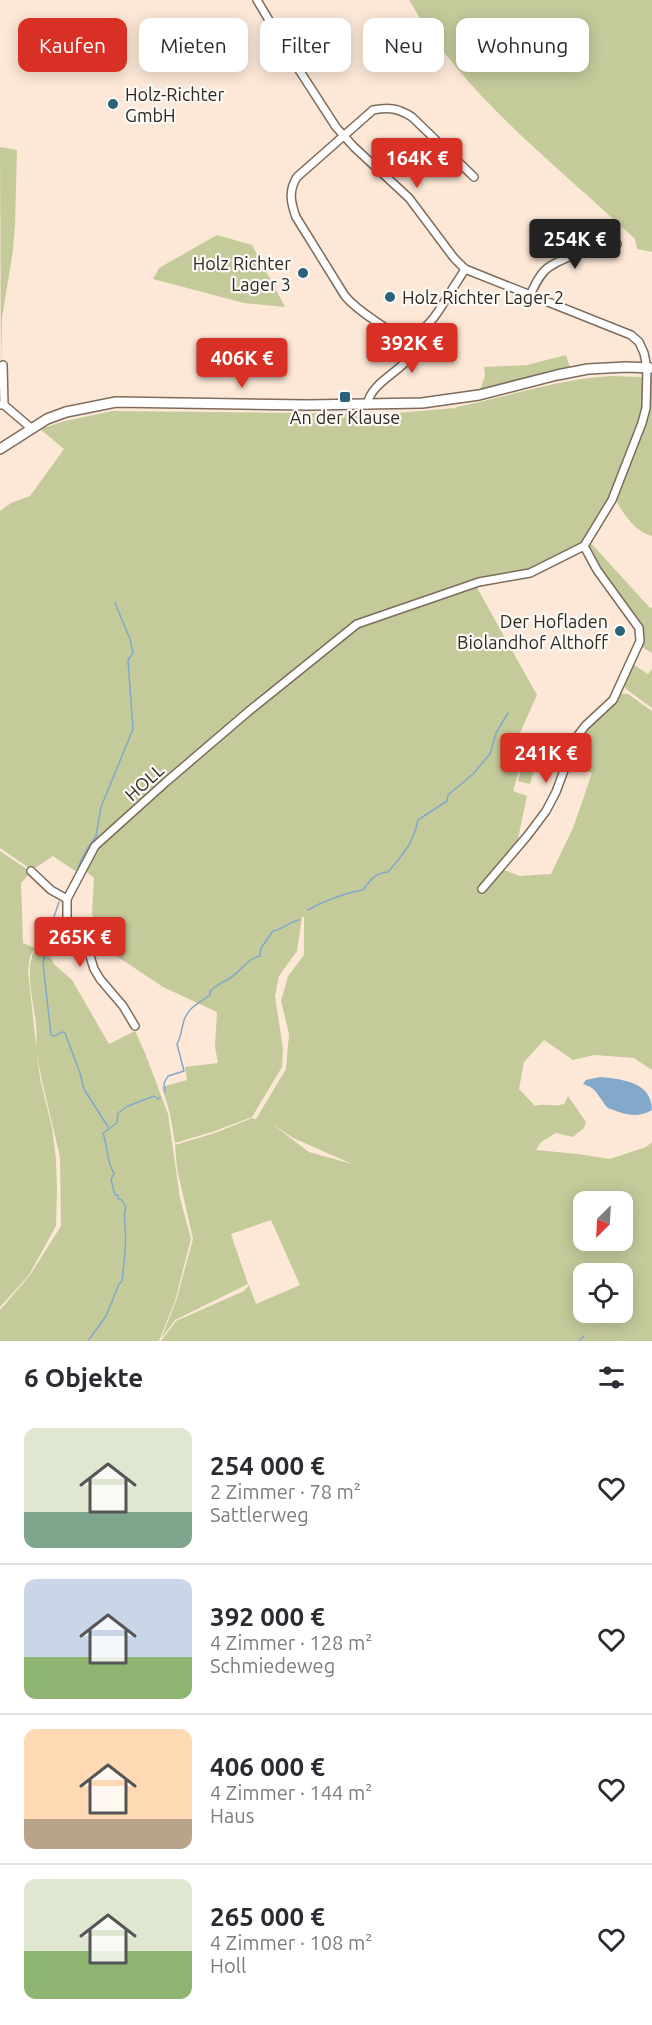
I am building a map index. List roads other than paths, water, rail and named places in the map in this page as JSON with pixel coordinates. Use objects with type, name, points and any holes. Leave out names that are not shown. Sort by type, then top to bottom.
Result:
[{"type":"main road","points":[[0,449],[31,428],[66,412],[116,402],[367,405],[442,401],[479,395],[588,369],[649,368]]},
{"type":"street","points":[[257,0],[304,78],[343,135],[409,198],[454,258],[465,269],[631,335],[639,342],[649,368],[646,408],[642,423],[612,500],[584,546],[597,570],[639,628],[640,640],[613,700],[585,726],[576,738],[546,812],[482,889]]},
{"type":"street","points":[[465,269],[425,330],[407,335],[392,332],[353,305],[345,296],[296,217],[291,202],[293,183],[297,177],[373,110],[385,107],[395,108],[412,117],[474,177]]},
{"type":"street","points":[[530,295],[541,275],[548,268],[584,253],[617,244]]},
{"type":"street","points":[[367,405],[369,396],[408,360],[418,340],[418,333]]},
{"type":"street","points":[[3,365],[2,405],[31,428]]},
{"type":"street","name":"HOLL","points":[[67,900],[95,846],[260,702],[357,624],[479,582],[530,573],[584,546]]},
{"type":"street","points":[[31,871],[51,890],[67,900],[67,921],[80,934],[87,946],[100,980],[123,1006],[135,1026]]},
{"type":"water","points":[[600,1077],[626,1081],[641,1088],[651,1101],[652,1110],[635,1115],[608,1108],[594,1090],[583,1084],[586,1080]]},
{"type":"waterway","points":[[78,867],[96,836],[101,807],[133,729],[128,660],[133,653],[130,639],[115,603]]},
{"type":"waterway","points":[[308,910],[335,898],[363,890],[373,878],[388,872],[410,842],[418,820],[447,801],[448,795],[473,774],[490,754],[496,733],[508,713]]},
{"type":"waterway","points":[[49,931],[59,902]]},
{"type":"waterway","points":[[165,1092],[164,1083],[168,1076],[184,1071],[177,1044],[190,1010],[210,995],[210,991],[220,983],[260,956],[261,948],[273,931],[299,920]]},
{"type":"waterway","points":[[48,942],[43,964],[51,1035],[65,1033],[84,1089],[108,1127]]},
{"type":"waterway","points":[[88,1341],[106,1316],[122,1281],[125,1254],[124,1214],[126,1207],[122,1200],[118,1199],[118,1195],[115,1195],[111,1180],[114,1173],[103,1133],[117,1123],[118,1113],[128,1106],[154,1096],[158,1099],[160,1097]]},
{"type":"waterway","points":[[579,1341],[584,1336]]},
{"type":"place","name":"Holz-Richter GmbH","points":[[113,104]]},
{"type":"place","name":"Holz Richter Lager 3","points":[[303,273]]},
{"type":"place","name":"Holz Richter Lager 2","points":[[390,297]]},
{"type":"place","name":"An der Klause","points":[[345,397]]},
{"type":"place","name":"Der Hofladen Biolandhof Althoff","points":[[620,631]]}]
